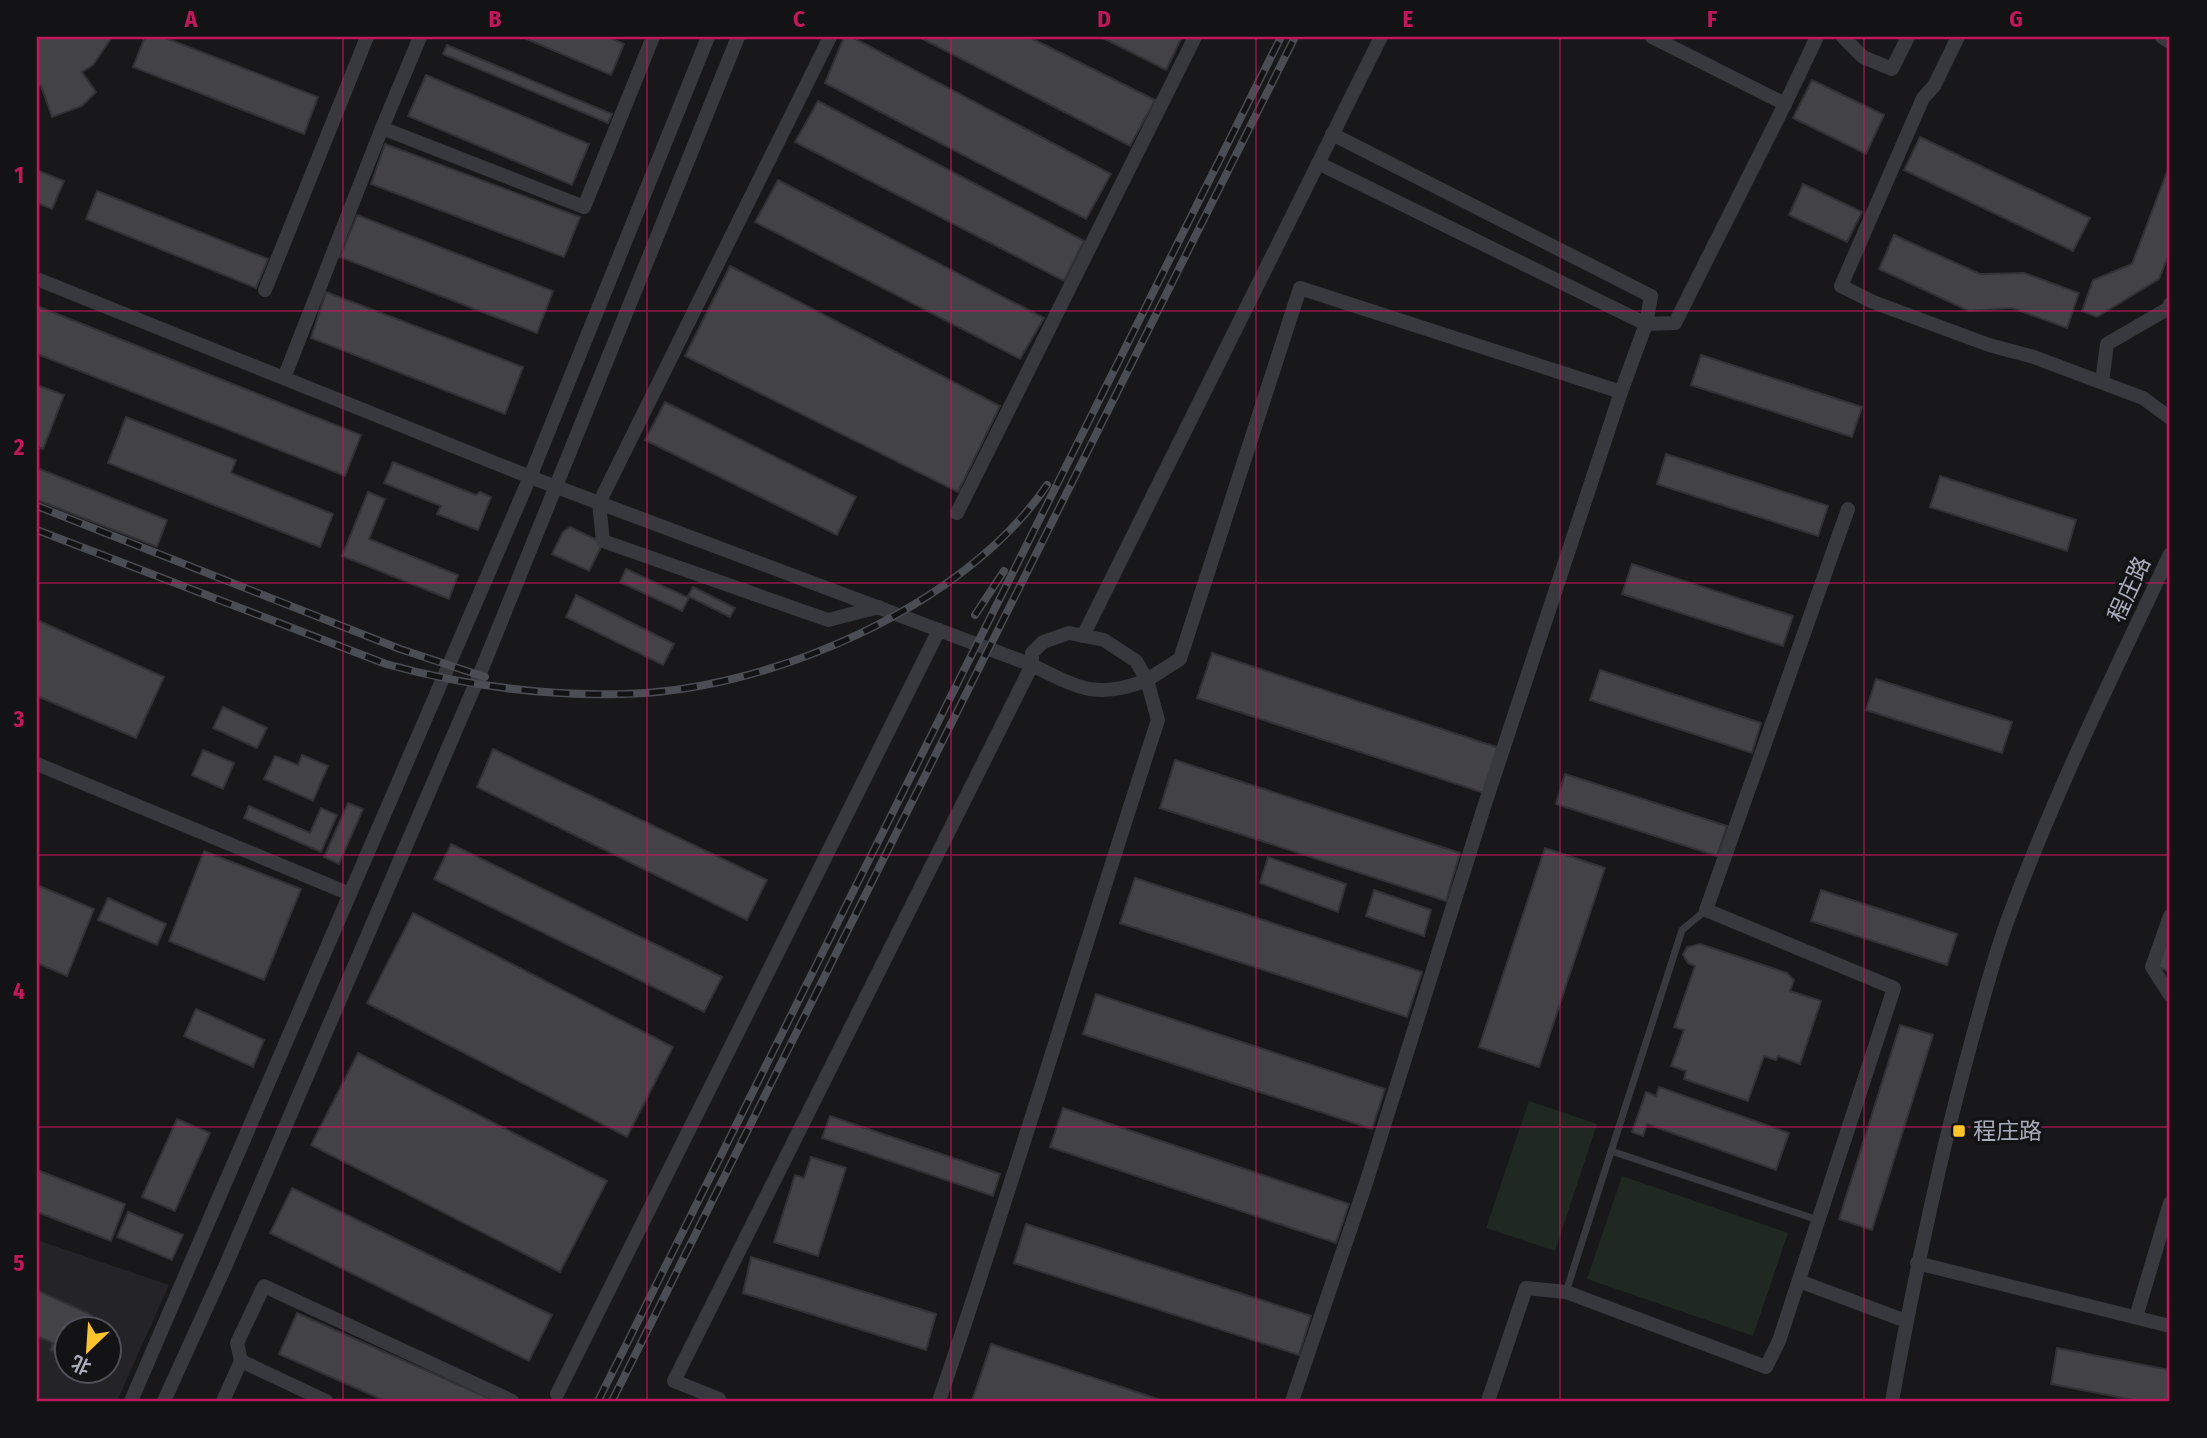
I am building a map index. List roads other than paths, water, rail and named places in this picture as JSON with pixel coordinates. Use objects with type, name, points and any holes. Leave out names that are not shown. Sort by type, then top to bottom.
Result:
[{"type":"street","points":[[265,290],[367,37]]},
{"type":"street","points":[[284,378],[420,37]]},
{"type":"street","points":[[382,128],[584,207],[653,37]]},
{"type":"street","points":[[131,1401],[530,477],[708,37]]},
{"type":"street","points":[[164,1401],[225,1267],[479,676],[738,37]]},
{"type":"street","points":[[830,37],[599,503],[603,541],[828,620],[879,607]]},
{"type":"street","points":[[957,513],[1195,37]]},
{"type":"street","points":[[1083,636],[1381,37]]},
{"type":"street","points":[[1652,37],[1785,104]]},
{"type":"street","points":[[1318,163],[1646,324],[1675,323],[1817,37]]},
{"type":"street","points":[[1843,37],[1863,57],[1892,69],[1908,37]]},
{"type":"street","points":[[1958,37],[1934,86],[1923,98],[1841,286],[1873,302],[1977,341],[2035,357],[2143,398],[2170,418]]},
{"type":"street","points":[[2162,37],[2170,42]]},
{"type":"street","points":[[1292,1401],[1366,1183],[1485,804],[1646,324],[1651,296],[1332,134]]},
{"type":"street","points":[[37,278],[530,477],[1032,665],[1074,686],[1096,691],[1123,690],[1147,680],[1180,659],[1300,288],[1621,392]]},
{"type":"street","points":[[2102,382],[2107,344],[2169,308],[2170,304]]},
{"type":"street","points":[[1488,1401],[1526,1288],[1566,1292],[1766,1367],[1779,1341],[1894,988],[1706,910],[1848,509]]},
{"type":"street","name":"程庄路","points":[[1892,1401],[1917,1263],[1946,1132],[2006,925],[2068,773],[2170,554]]},
{"type":"street","points":[[557,1394],[939,630]]},
{"type":"street","points":[[721,1400],[674,1381],[1032,665],[1032,653],[1043,642],[1069,634],[1104,640],[1136,661],[1147,680],[1158,720],[1071,988],[996,1234],[939,1401]]},
{"type":"street","points":[[37,764],[350,894]]},
{"type":"street","points":[[2170,916],[2152,967],[2170,995]]},
{"type":"street","points":[[2136,1317],[2170,1203]]},
{"type":"street","points":[[1917,1263],[2170,1326]]},
{"type":"street","points":[[1799,1280],[1906,1321]]},
{"type":"street","points":[[223,1401],[240,1361],[237,1343],[264,1286],[512,1401]]},
{"type":"street","points":[[240,1361],[326,1401]]},
{"type":"lane","points":[[1566,1292],[1682,930],[1706,910]]},
{"type":"lane","points":[[1611,1151],[1819,1220]]},
{"type":"railway","points":[[598,1401],[1281,37]]},
{"type":"railway","points":[[612,1401],[1295,37]]},
{"type":"railway","points":[[37,530],[386,664],[503,688],[622,694],[678,689],[738,678],[798,659],[858,634],[914,604],[966,569],[1011,529],[1047,485]]},
{"type":"railway","points":[[37,506],[400,649],[485,677]]},
{"type":"railway","points":[[975,615],[1004,571]]},
{"type":"place","name":"程庄路","points":[[1959,1131]]}]
